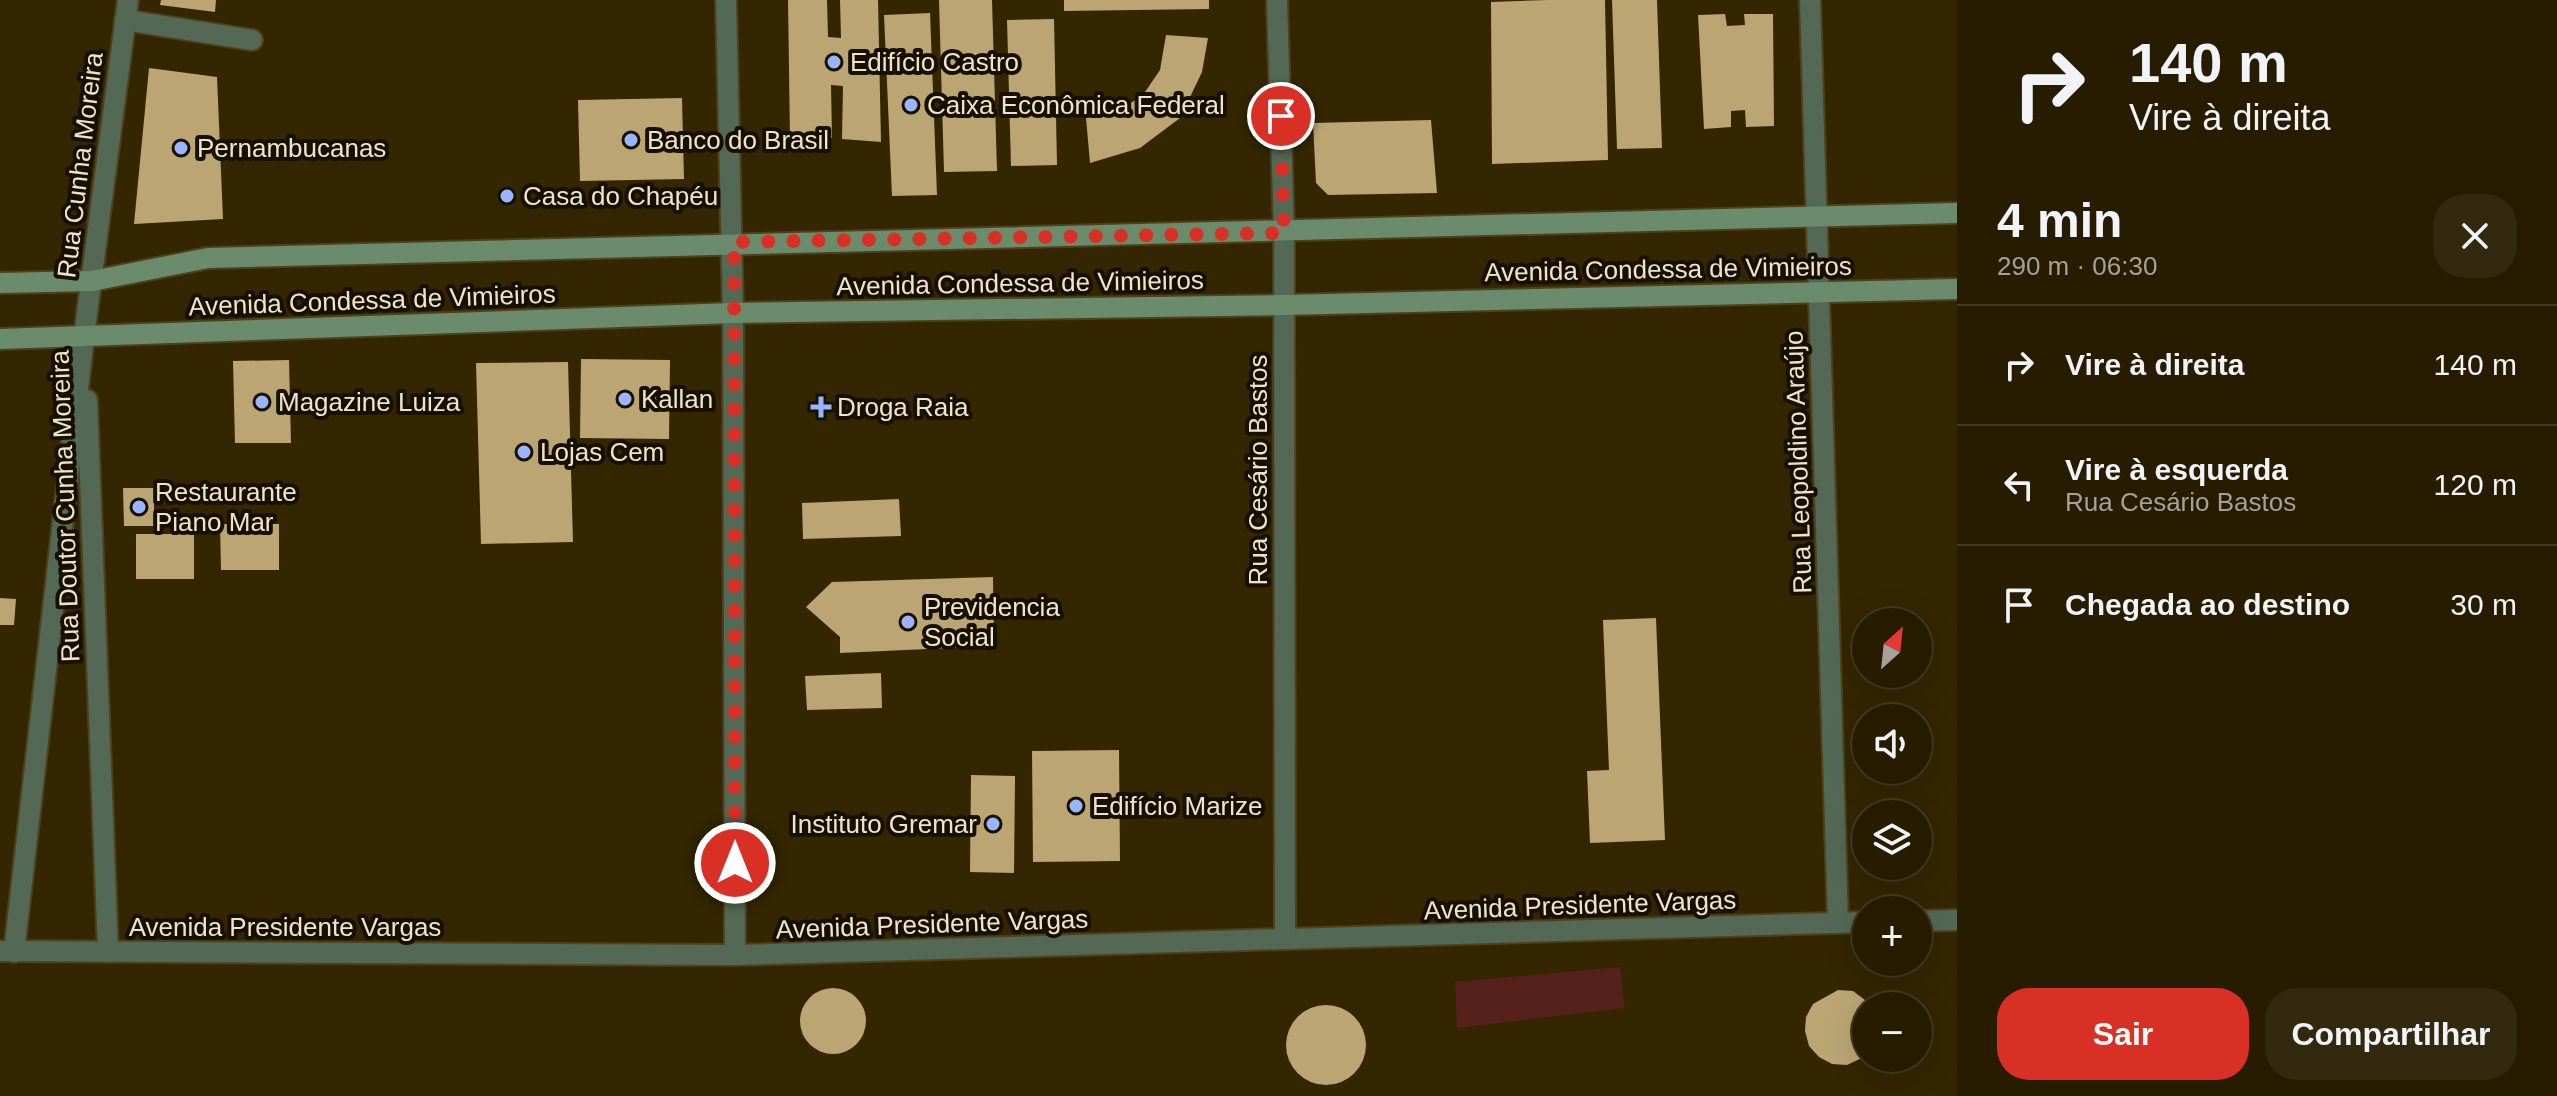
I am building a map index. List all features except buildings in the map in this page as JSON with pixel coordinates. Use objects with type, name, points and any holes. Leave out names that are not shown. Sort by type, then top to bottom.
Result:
[{"type":"main road","name":"Avenida Condessa de Vimieiros","points":[[0,283],[92,281],[208,258],[734,242],[1284,233],[1957,213]]},
{"type":"main road","name":"Avenida Condessa de Vimieiros","points":[[0,339],[733,313],[1284,305],[1957,289]]},
{"type":"street","points":[[726,0],[734,242],[735,955]]},
{"type":"street","name":"Rua Cesário Bastos","points":[[1277,0],[1284,233],[1285,939]]},
{"type":"street","name":"Rua Leopoldino Araújo","points":[[1810,0],[1838,923]]},
{"type":"street","points":[[126,10],[252,40]]},
{"type":"street","name":"Rua Cunha Moreira","points":[[84,336],[126,10]]},
{"type":"street","name":"Rua Doutor Cunha Moreira","points":[[7,951],[84,336]]},
{"type":"street","name":"Rua Doutor Cunha Moreira","points":[[84,336],[108,952]]},
{"type":"street","points":[[1932,921],[1957,920]]},
{"type":"street","name":"Avenida Presidente Vargas","points":[[7,951],[735,955],[1852,922]]},
{"type":"shaded area","points":[[1620,967],[1625,1008],[1457,1028],[1455,982]]},
{"type":"place","name":"Edifício Castro","points":[[834,62]]},
{"type":"place","name":"Caixa Econômica Federal","points":[[911,105]]},
{"type":"place","name":"Banco do Brasil","points":[[631,140]]},
{"type":"place","name":"Pernambucanas","points":[[181,148]]},
{"type":"place","name":"Casa do Chapéu","points":[[507,196]]},
{"type":"place","name":"Kallan","points":[[625,399]]},
{"type":"place","name":"Magazine Luiza","points":[[262,402]]},
{"type":"place","name":"Droga Raia","points":[[821,407]]},
{"type":"place","name":"Lojas Cem","points":[[524,452]]},
{"type":"place","name":"Restaurante Piano Mar","points":[[139,507]]},
{"type":"place","name":"Previdencia Social","points":[[908,622]]},
{"type":"place","name":"Edifício Marize","points":[[1076,806]]},
{"type":"place","name":"Instituto Gremar","points":[[993,824]]},
{"type":"route","points":[[735,863],[734,242],[1284,233],[1281,116]]}]
